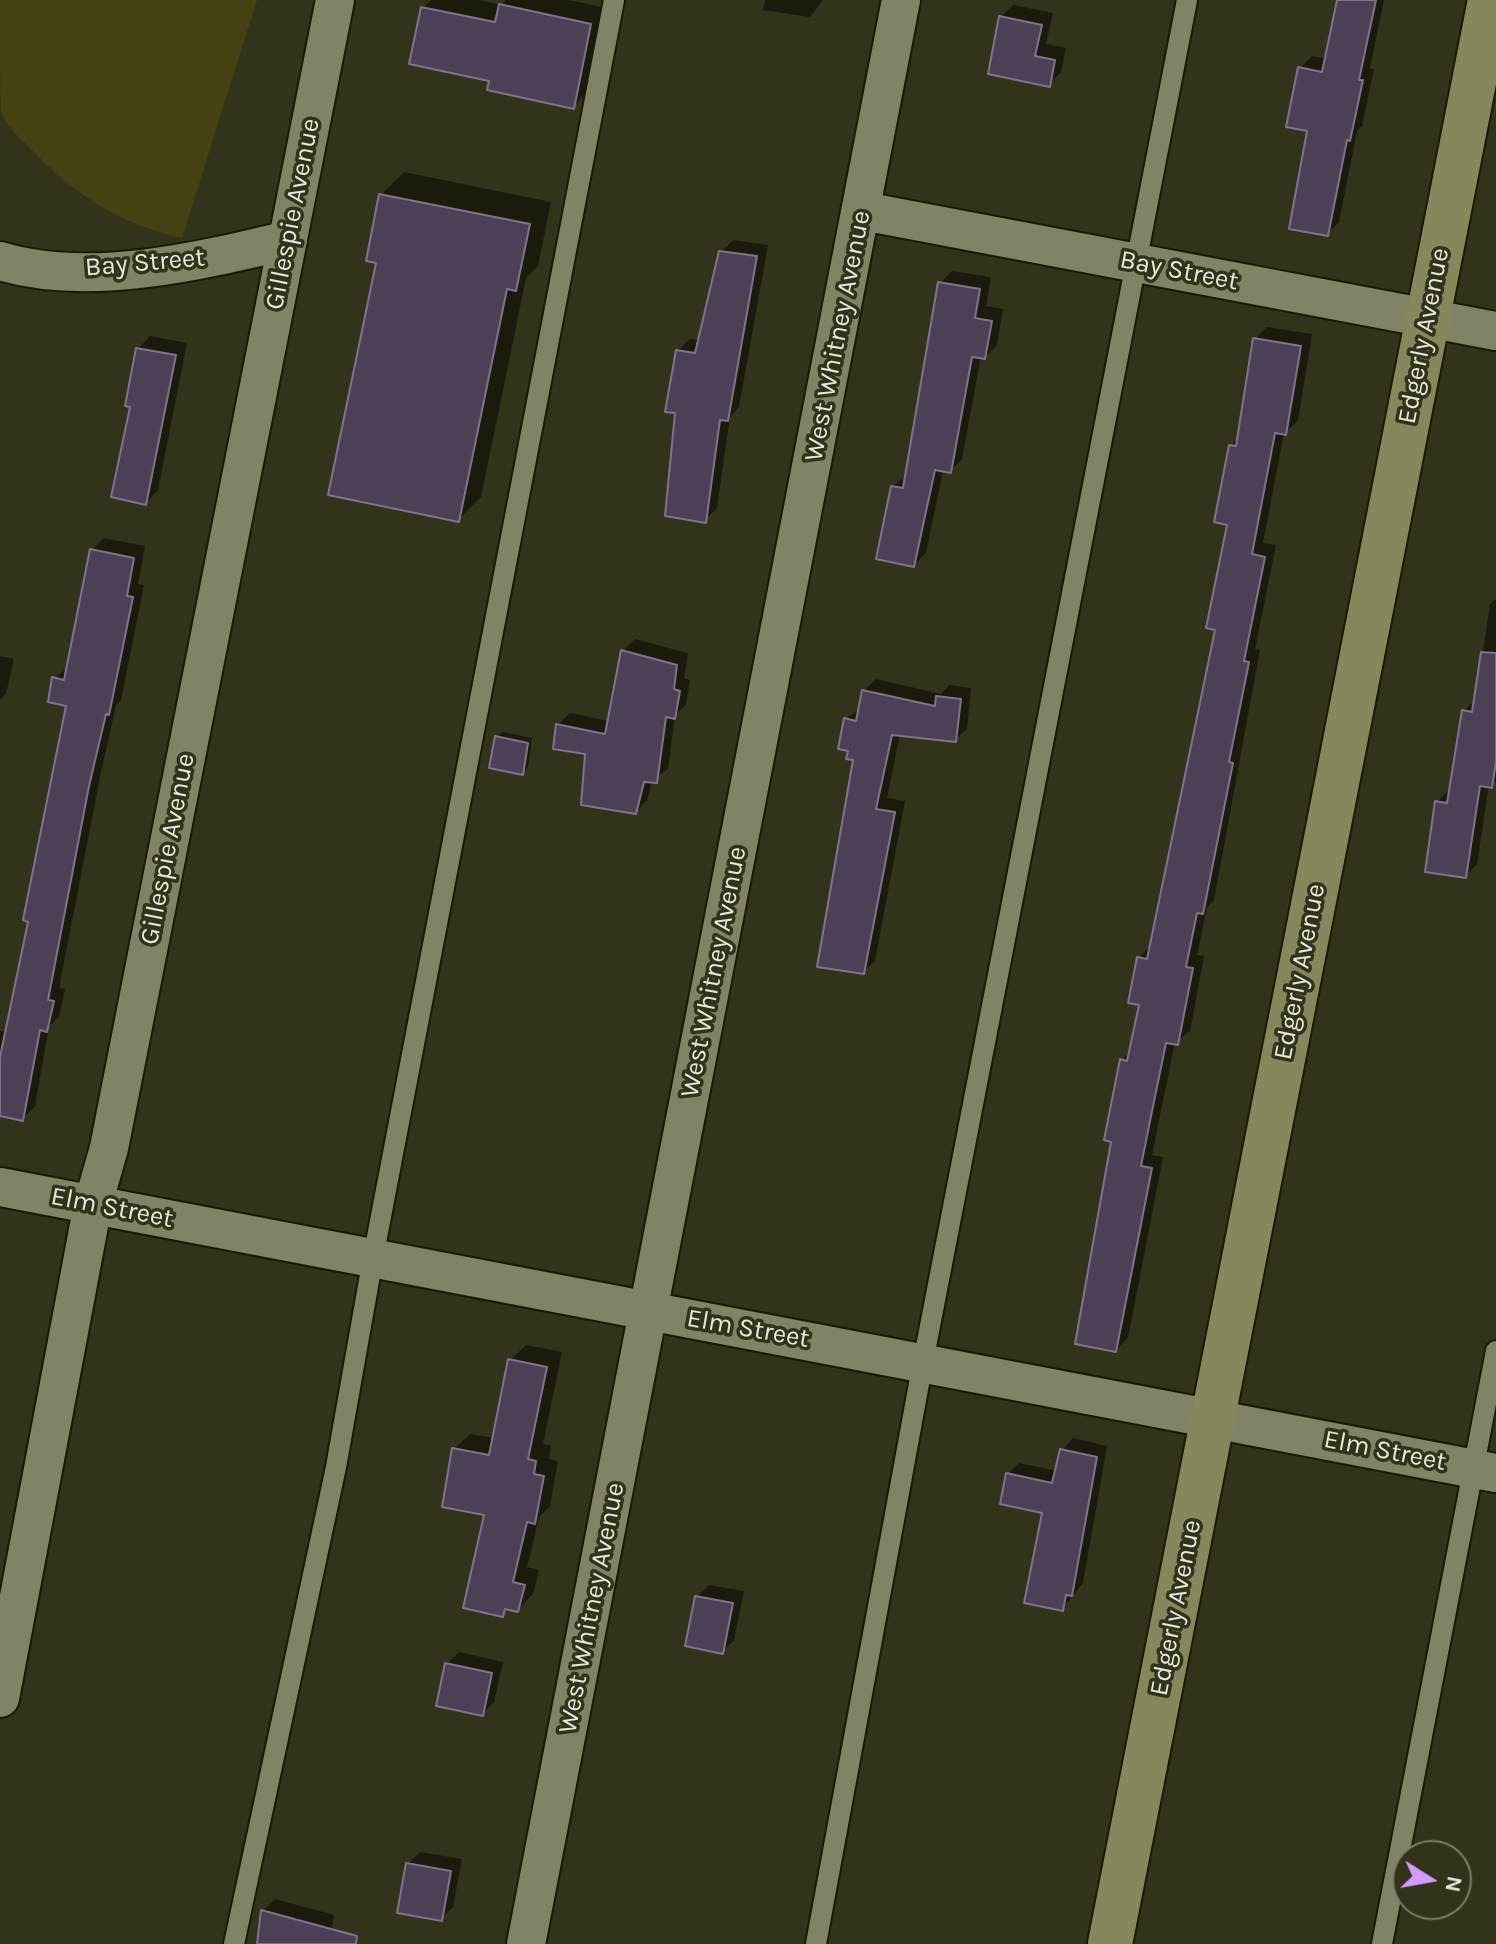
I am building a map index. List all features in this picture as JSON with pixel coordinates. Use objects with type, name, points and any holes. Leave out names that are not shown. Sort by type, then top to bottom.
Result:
[{"type":"street","name":"Gillespie Avenue","points":[[0,1698],[93,1204],[112,1132],[335,0]]},
{"type":"street","name":"West Whitney Avenue","points":[[526,1944],[863,211],[901,0]]},
{"type":"street","name":"Edgerly Avenue","points":[[1110,1944],[1490,0]]},
{"type":"street","name":"Bay Street","points":[[863,211],[1496,331]]},
{"type":"street","name":"Bay Street","points":[[1,265],[125,271],[175,265],[288,240]]},
{"type":"street","name":"Elm Street","points":[[0,1187],[1485,1470]]},
{"type":"lane","points":[[234,1944],[336,1467],[373,1258],[614,0]]},
{"type":"lane","points":[[816,1944],[923,1362],[1187,0]]},
{"type":"lane","points":[[1382,1944],[1485,1470],[1496,1351]]},
{"type":"shaded area","points":[[0,0],[257,0],[182,238],[138,225],[99,206],[64,180],[10,127],[1,111]]},
{"type":"building","points":[[1337,0],[1376,0],[1359,80],[1363,80],[1350,141],[1347,140],[1328,236],[1289,229],[1307,131],[1286,127],[1298,67],[1322,72]]},
{"type":"building","points":[[499,4],[591,24],[574,109],[487,90],[489,81],[409,64],[421,7],[495,22]]},
{"type":"building","points":[[999,16],[1042,25],[1035,56],[1055,60],[1050,87],[988,74]]},
{"type":"building","points":[[379,194],[530,224],[516,291],[507,289],[459,522],[328,495],[376,263],[366,261]]},
{"type":"building","points":[[719,251],[757,256],[728,421],[720,420],[706,523],[665,516],[675,413],[665,412],[676,350],[695,353]]},
{"type":"building","points":[[938,282],[980,289],[975,318],[992,321],[985,359],[972,357],[951,473],[935,470],[914,567],[876,559],[891,486],[903,488]]},
{"type":"building","points":[[1253,338],[1301,346],[1286,435],[1275,433],[1252,554],[1265,557],[1244,661],[1249,662],[1229,762],[1233,763],[1203,914],[1197,913],[1186,967],[1193,968],[1178,1045],[1166,1043],[1141,1166],[1152,1168],[1116,1352],[1075,1344],[1111,1142],[1104,1140],[1120,1059],[1127,1061],[1139,1005],[1128,1003],[1137,957],[1147,959],[1215,630],[1206,628],[1227,525],[1214,522],[1229,445],[1236,446]]},
{"type":"building","points":[[136,348],[176,355],[146,505],[111,497],[130,407],[125,406]]},
{"type":"building","points":[[90,549],[134,558],[127,596],[133,597],[109,715],[106,714],[89,786],[48,1000],[54,1001],[47,1032],[40,1030],[23,1121],[0,1116],[0,1057],[28,922],[23,920],[66,706],[48,702],[52,677],[64,680]]},
{"type":"building","points":[[621,650],[677,665],[674,689],[680,691],[675,719],[666,717],[657,783],[644,782],[636,814],[581,805],[585,754],[553,749],[556,724],[605,734]]},
{"type":"building","points":[[1481,652],[1496,653],[1496,762],[1492,788],[1480,786],[1466,878],[1425,872],[1435,801],[1447,803],[1462,710],[1472,712]]},
{"type":"building","points":[[862,690],[935,706],[936,696],[961,699],[956,742],[892,735],[876,809],[895,812],[864,974],[817,967],[853,760],[846,759],[848,751],[838,749],[844,718],[856,721]]},
{"type":"building","points":[[495,736],[528,743],[523,775],[489,768]]},
{"type":"building","points":[[508,1359],[547,1367],[528,1459],[536,1461],[534,1474],[544,1476],[535,1524],[527,1522],[513,1582],[525,1585],[518,1612],[505,1609],[503,1617],[463,1608],[484,1515],[442,1507],[452,1448],[489,1455]]},
{"type":"building","points":[[1060,1449],[1097,1457],[1072,1596],[1066,1595],[1063,1611],[1024,1603],[1042,1513],[1000,1504],[1006,1473],[1052,1483]]},
{"type":"building","points":[[695,1596],[733,1603],[723,1654],[685,1646]]},
{"type":"building","points":[[445,1663],[492,1673],[483,1716],[436,1706]]},
{"type":"building","points":[[406,1863],[451,1871],[442,1921],[397,1913]]},
{"type":"building","points":[[261,1910],[357,1936],[356,1944],[257,1944]]}]
